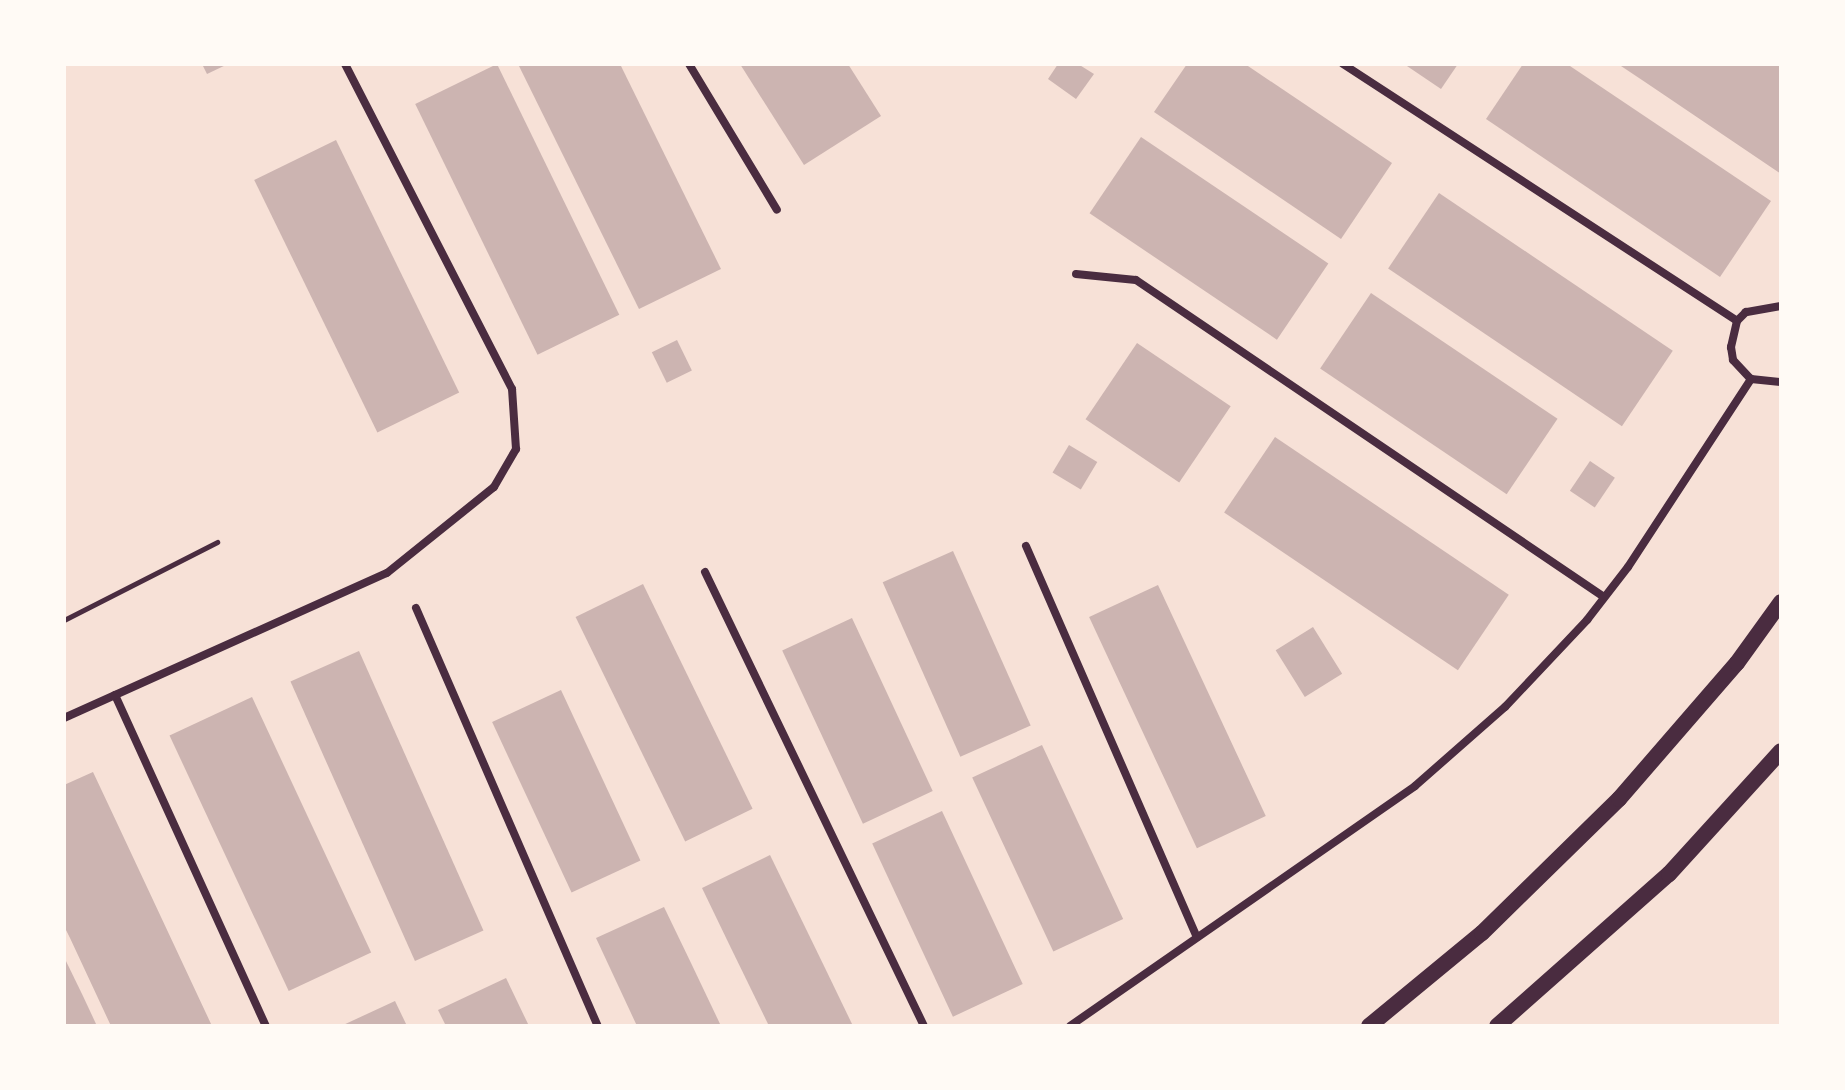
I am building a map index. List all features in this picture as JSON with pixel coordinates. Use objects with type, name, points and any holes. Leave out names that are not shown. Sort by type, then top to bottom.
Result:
[{"type":"main road","points":[[1369,1026],[1482,933],[1619,799],[1737,663],[1781,602]]},
{"type":"main road","points":[[1497,1026],[1669,874],[1781,751]]},
{"type":"street","points":[[689,64],[777,210]]},
{"type":"street","points":[[1343,64],[1737,321]]},
{"type":"street","points":[[64,718],[387,573],[494,487],[516,449],[512,389],[349,65]]},
{"type":"street","points":[[1076,274],[1136,280],[1604,597]]},
{"type":"street","points":[[1781,306],[1757,306],[1737,321],[1732,333],[1733,360],[1751,379],[1781,382]]},
{"type":"street","points":[[1070,1026],[1415,786],[1505,707],[1604,597],[1751,379]]},
{"type":"street","points":[[1026,546],[1197,937]]},
{"type":"street","points":[[705,572],[924,1026]]},
{"type":"street","points":[[416,608],[598,1026]]},
{"type":"street","points":[[115,695],[266,1026]]},
{"type":"path","points":[[64,620],[217,542]]},
{"type":"building","points":[[202,64],[228,64],[207,74]]},
{"type":"building","points":[[497,64],[619,315],[538,355],[415,104]]},
{"type":"building","points":[[518,64],[620,64],[721,269],[639,309]]},
{"type":"building","points":[[740,64],[848,64],[881,116],[804,165]]},
{"type":"building","points":[[1058,64],[1078,64],[1094,74],[1076,99],[1048,79]]},
{"type":"building","points":[[1187,64],[1245,64],[1392,163],[1341,239],[1154,112]]},
{"type":"building","points":[[1404,64],[1458,64],[1441,89]]},
{"type":"building","points":[[1523,64],[1567,64],[1771,201],[1720,277],[1486,119]]},
{"type":"building","points":[[1618,64],[1781,64],[1781,174],[1645,82]]},
{"type":"building","points":[[1141,137],[1328,263],[1277,340],[1090,213]]},
{"type":"building","points":[[336,140],[459,393],[377,432],[254,180]]},
{"type":"building","points":[[1439,193],[1673,351],[1622,426],[1388,268]]},
{"type":"building","points":[[1371,293],[1558,419],[1507,494],[1320,368]]},
{"type":"building","points":[[677,340],[692,371],[667,383],[652,352]]},
{"type":"building","points":[[1137,343],[1231,406],[1179,482],[1086,419]]},
{"type":"building","points":[[1275,437],[1509,595],[1458,670],[1224,512]]},
{"type":"building","points":[[1069,445],[1097,462],[1081,489],[1053,472]]},
{"type":"building","points":[[1590,461],[1615,478],[1595,508],[1570,491]]},
{"type":"building","points":[[953,551],[1031,725],[960,757],[883,582]]},
{"type":"building","points":[[643,584],[753,809],[685,842],[576,617]]},
{"type":"building","points":[[1158,585],[1266,816],[1197,848],[1089,617]]},
{"type":"building","points":[[852,618],[933,791],[863,824],[782,651]]},
{"type":"building","points":[[1313,627],[1342,674],[1305,697],[1276,650]]},
{"type":"building","points":[[359,651],[483,931],[415,961],[290,682]]},
{"type":"building","points":[[561,690],[640,860],[572,893],[492,722]]},
{"type":"building","points":[[252,697],[371,953],[289,991],[170,735]]},
{"type":"building","points":[[1042,745],[1123,919],[1053,952],[972,778]]},
{"type":"building","points":[[93,772],[212,1026],[111,1026],[64,926],[64,785]]},
{"type":"building","points":[[942,811],[1023,984],[953,1017],[872,844]]},
{"type":"building","points":[[770,855],[853,1026],[769,1026],[729,944],[702,888]]},
{"type":"building","points":[[664,907],[721,1026],[637,1026],[596,938]]},
{"type":"building","points":[[64,957],[82,994],[97,1026],[64,1026]]},
{"type":"building","points":[[506,978],[529,1026],[446,1026],[438,1010]]},
{"type":"building","points":[[395,1001],[407,1026],[341,1026]]}]
